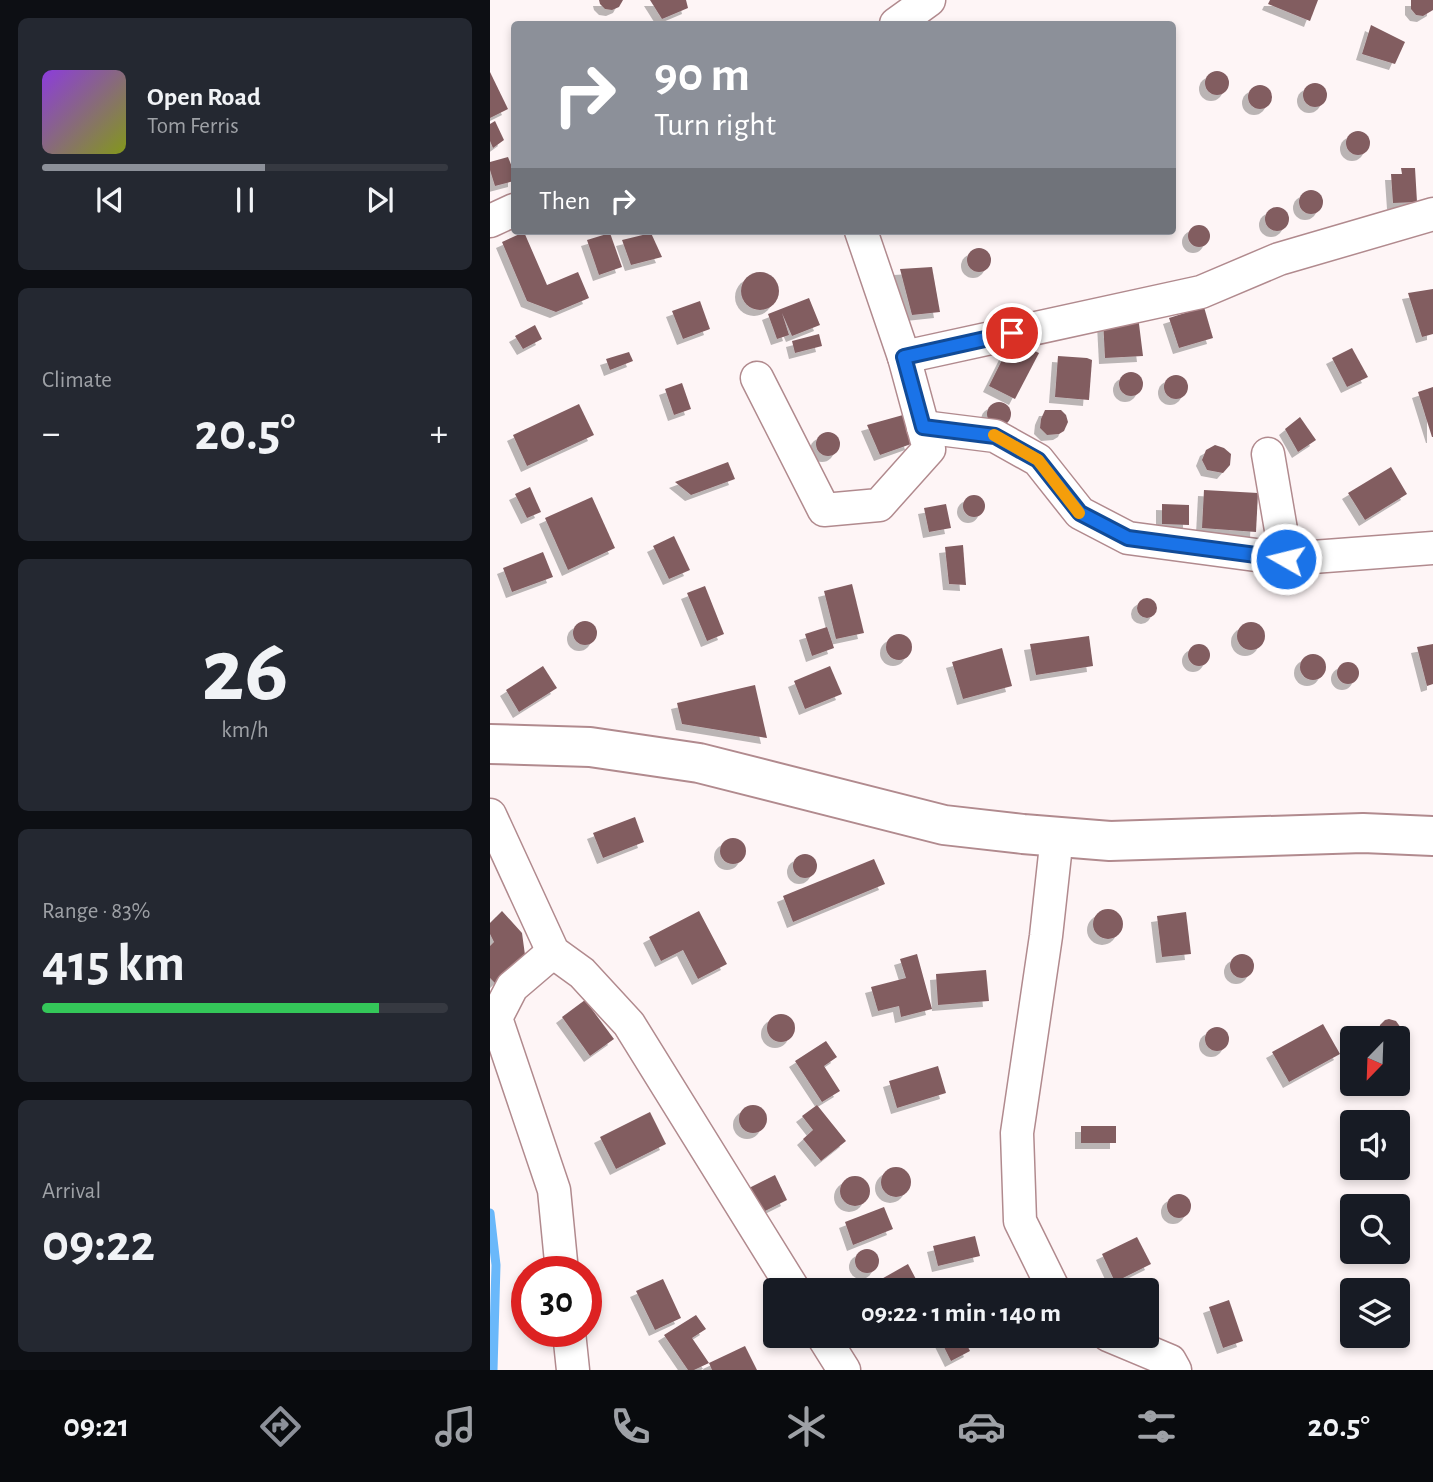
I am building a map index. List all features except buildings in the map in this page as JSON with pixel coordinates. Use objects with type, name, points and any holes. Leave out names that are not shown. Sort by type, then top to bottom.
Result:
[{"type":"main road","points":[[490,744],[590,747],[699,762],[944,825],[1110,841],[1363,832],[1433,836]]},
{"type":"street","points":[[900,21],[929,0]]},
{"type":"street","points":[[490,221],[511,211]]},
{"type":"street","points":[[904,357],[1201,292],[1279,260],[1433,214]]},
{"type":"street","points":[[757,378],[824,510],[879,505],[929,449],[904,357],[862,235]]},
{"type":"street","points":[[923,427],[995,436],[1038,460],[1080,513],[1128,538],[1286,559],[1433,548]]},
{"type":"street","points":[[1268,454],[1286,559]]},
{"type":"street","points":[[490,815],[553,952],[582,973],[629,1024],[787,1278]]},
{"type":"street","points":[[1048,1278],[1020,1221],[1017,1133],[1046,936],[1057,836]]},
{"type":"street","points":[[553,952],[512,987],[496,1018],[554,1190],[560,1256]]},
{"type":"street","points":[[571,1347],[573,1370]]},
{"type":"street","points":[[830,1348],[844,1370]]},
{"type":"street","points":[[1138,1348],[1170,1362],[1175,1370]]},
{"type":"waterway","points":[[490,1213],[496,1265],[493,1370]]},
{"type":"slow traffic","points":[[994,435],[1038,460],[1079,513]]},
{"type":"route","points":[[1012,333],[904,357],[923,427],[995,436],[1038,460],[1080,513],[1128,538],[1286,559]]}]
